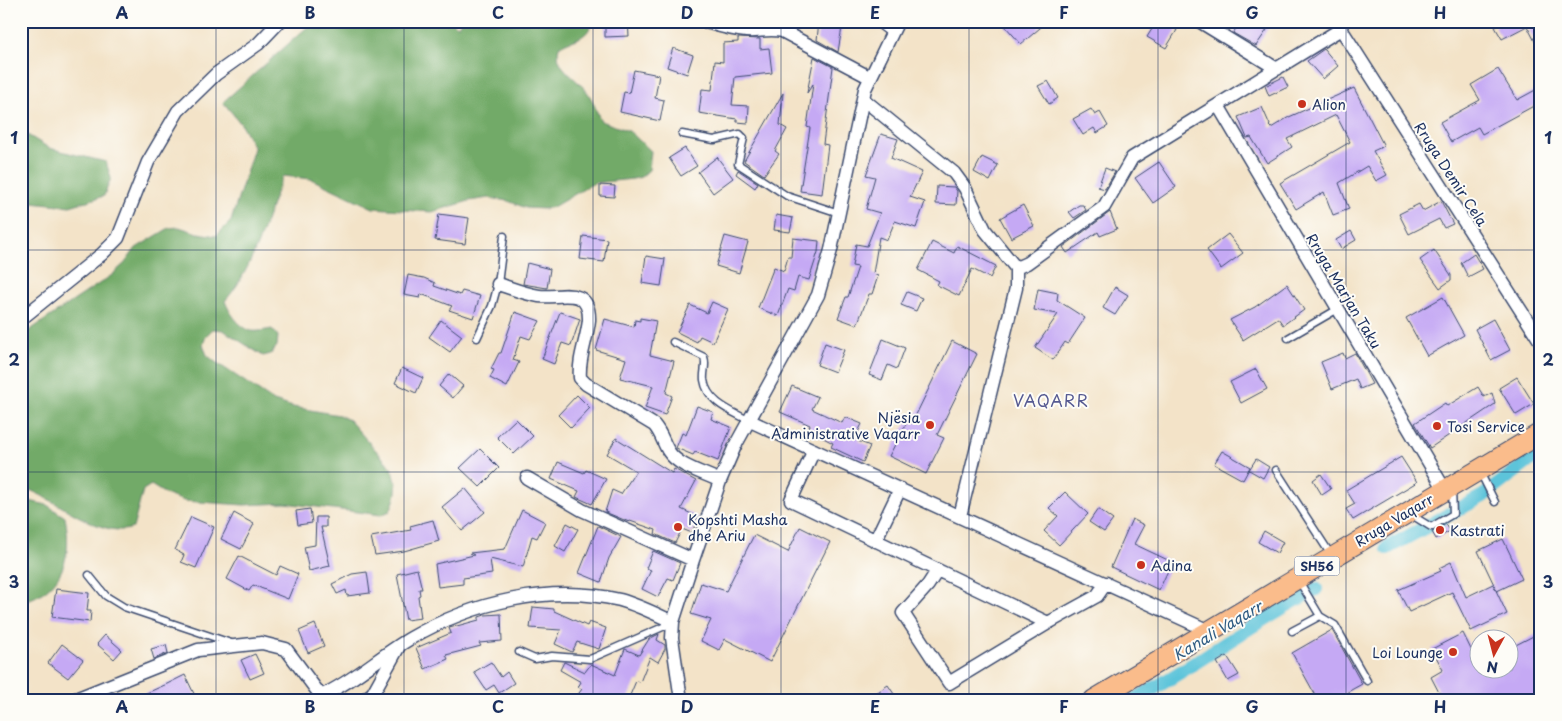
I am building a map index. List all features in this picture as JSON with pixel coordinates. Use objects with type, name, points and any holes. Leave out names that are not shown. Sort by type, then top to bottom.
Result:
[{"type":"main road","name":"Rruga Vaqarr","points":[[1094,700],[1209,631],[1301,583],[1332,557],[1415,517],[1450,494],[1482,477],[1541,433]]},
{"type":"street","points":[[21,319],[102,254],[118,238],[148,162],[178,111],[216,74],[258,44],[280,21]]},
{"type":"street","points":[[702,21],[729,29],[748,31],[772,28],[782,31],[869,78]]},
{"type":"street","points":[[681,700],[672,638],[673,622],[720,480],[748,420],[818,295],[839,213],[869,78],[898,21]]},
{"type":"street","points":[[1199,21],[1277,69]]},
{"type":"street","points":[[1016,268],[1027,263],[1104,207],[1132,158],[1219,107],[1339,25]]},
{"type":"street","name":"Rruga Demir Cela","points":[[1339,25],[1541,342]]},
{"type":"street","points":[[863,100],[954,173],[965,188],[985,230],[1016,268],[1016,288],[960,516]]},
{"type":"street","name":"Rruga Marjan Taku","points":[[1219,107],[1450,494]]},
{"type":"street","points":[[498,284],[538,296],[547,297],[566,294],[577,297],[584,303],[589,310],[581,356],[580,378],[586,384],[654,425],[661,433],[669,452],[677,461],[720,480]]},
{"type":"street","points":[[748,420],[1209,631]]},
{"type":"street","points":[[814,450],[791,500],[1048,624]]},
{"type":"street","points":[[527,478],[582,510],[693,560]]},
{"type":"street","points":[[875,541],[900,489]]},
{"type":"street","points":[[937,571],[928,585],[903,613],[949,683],[1097,596],[1106,584]]},
{"type":"street","points":[[73,700],[173,658],[198,650],[235,644],[262,643],[286,649],[321,696],[339,688],[398,646],[450,619],[475,609],[507,601],[558,593],[591,595],[622,601],[673,622]]},
{"type":"street","points":[[364,700],[373,692],[398,646]]},
{"type":"lane","points":[[874,21],[891,34]]},
{"type":"lane","points":[[682,134],[714,140],[740,134],[744,138],[738,164],[787,196],[839,213]]},
{"type":"lane","points":[[477,338],[492,306],[498,284],[504,236]]},
{"type":"lane","points":[[1288,338],[1338,309]]},
{"type":"lane","points":[[674,342],[704,357],[706,364],[704,379],[709,392],[722,407],[748,420]]},
{"type":"lane","points":[[1276,470],[1332,557]]},
{"type":"lane","points":[[1482,477],[1496,502]]},
{"type":"lane","points":[[89,575],[106,596],[124,607],[235,644]]},
{"type":"lane","points":[[1301,583],[1320,616],[1335,625],[1367,682]]},
{"type":"lane","points":[[1292,631],[1320,616]]},
{"type":"lane","points":[[519,652],[536,658],[552,656],[590,659],[673,622]]},
{"type":"green space","points":[[314,21],[449,21],[458,26],[461,21],[592,21],[587,32],[579,38],[559,47],[559,61],[588,93],[601,121],[629,131],[651,151],[649,170],[641,177],[633,179],[594,183],[553,207],[544,209],[526,208],[508,201],[489,198],[469,201],[432,212],[373,208],[311,179],[283,176],[252,257],[236,287],[225,301],[235,319],[247,329],[256,331],[272,329],[278,336],[277,346],[271,354],[263,356],[223,330],[213,329],[206,336],[203,345],[207,355],[214,361],[274,401],[293,407],[339,415],[349,420],[390,466],[393,472],[396,488],[395,499],[390,511],[381,515],[285,503],[244,505],[184,501],[167,495],[151,485],[143,490],[133,528],[120,530],[91,523],[48,499],[21,487],[21,336],[112,275],[125,263],[136,248],[169,228],[179,227],[216,236],[231,221],[254,148],[241,124],[223,102]]},
{"type":"green space","points":[[21,131],[49,148],[106,162],[111,178],[104,196],[70,206],[21,201]]},
{"type":"green space","points":[[21,499],[47,505],[65,517],[67,545],[66,558],[62,570],[55,581],[47,590],[21,602]]},
{"type":"building","points":[[605,21],[628,21],[629,36],[605,37]]},
{"type":"building","points":[[819,21],[843,21],[838,52],[817,40]]},
{"type":"building","points":[[1010,21],[1034,21],[1040,28],[1021,44],[1005,26]]},
{"type":"building","points":[[1157,21],[1162,21],[1177,30],[1166,48],[1147,37]]},
{"type":"building","points":[[1241,21],[1273,21],[1256,46],[1233,33]]},
{"type":"building","points":[[1507,21],[1541,21],[1541,53],[1527,26],[1502,39],[1495,27]]},
{"type":"building","points":[[738,38],[760,39],[760,49],[769,48],[772,73],[735,77],[732,105],[749,106],[748,123],[737,122],[737,119],[699,113],[702,89],[712,90],[715,61],[723,62],[723,43],[738,42]]},
{"type":"building","points":[[673,48],[693,55],[687,74],[667,67]]},
{"type":"building","points":[[1324,49],[1338,66],[1323,79],[1307,61]]},
{"type":"building","points":[[814,57],[833,67],[823,144],[828,145],[822,194],[800,191],[810,128],[807,127],[813,84],[807,93]]},
{"type":"building","points":[[1498,69],[1517,100],[1541,87],[1541,102],[1482,134],[1478,127],[1451,142],[1440,122],[1480,100],[1471,85]]},
{"type":"building","points":[[634,70],[659,75],[655,98],[664,100],[660,121],[620,112],[624,92],[629,93]]},
{"type":"building","points":[[1283,77],[1288,87],[1269,96],[1265,86]]},
{"type":"building","points":[[1048,81],[1058,98],[1049,104],[1038,86]]},
{"type":"building","points":[[1354,88],[1384,146],[1373,151],[1387,175],[1376,181],[1367,166],[1339,183],[1349,209],[1333,215],[1324,192],[1296,209],[1280,183],[1350,142],[1336,115],[1287,139],[1292,147],[1267,163],[1251,137],[1247,138],[1238,117],[1262,107],[1271,128],[1289,117]]},
{"type":"building","points":[[783,93],[780,125],[787,129],[775,151],[779,154],[764,175],[744,161]]},
{"type":"building","points":[[1091,109],[1095,115],[1100,112],[1108,126],[1097,133],[1094,128],[1083,135],[1073,119]]},
{"type":"building","points":[[881,134],[898,139],[891,158],[922,172],[910,197],[925,202],[916,228],[895,221],[887,240],[879,237],[873,274],[878,276],[872,294],[869,294],[857,325],[838,318],[846,297],[848,297],[858,267],[852,266],[856,244],[867,246],[880,213],[866,209],[875,177],[866,175]]},
{"type":"building","points":[[685,148],[697,166],[681,176],[669,158]]},
{"type":"building","points":[[717,157],[733,178],[713,193],[698,172]]},
{"type":"building","points":[[982,157],[998,165],[990,181],[974,172]]},
{"type":"building","points":[[1159,162],[1176,187],[1153,203],[1135,178]]},
{"type":"building","points":[[1105,168],[1115,172],[1105,189],[1098,187]]},
{"type":"building","points":[[738,170],[758,183],[755,188],[736,174]]},
{"type":"building","points":[[600,185],[615,186],[614,197],[600,196]]},
{"type":"building","points":[[937,186],[954,187],[957,191],[956,205],[936,204]]},
{"type":"building","points":[[1441,201],[1453,224],[1444,228],[1439,219],[1409,234],[1399,214],[1419,204],[1423,211]]},
{"type":"building","points":[[1023,205],[1034,226],[1011,238],[1000,218]]},
{"type":"building","points":[[1079,205],[1083,205],[1086,210],[1074,218],[1069,212]]},
{"type":"building","points":[[1110,212],[1117,229],[1100,236],[1098,232],[1067,253],[1063,247]]},
{"type":"building","points":[[439,214],[469,218],[465,244],[435,240]]},
{"type":"building","points":[[776,215],[793,218],[790,232],[774,230]]},
{"type":"building","points":[[1351,231],[1356,240],[1341,249],[1336,240]]},
{"type":"building","points":[[1228,234],[1243,253],[1221,269],[1207,250]]},
{"type":"building","points":[[583,236],[607,239],[604,262],[580,259]]},
{"type":"building","points":[[725,236],[748,242],[739,273],[716,266]]},
{"type":"building","points":[[793,238],[819,241],[818,252],[809,280],[798,277],[794,291],[788,289],[778,316],[758,308],[774,267],[784,271],[788,257],[791,257]]},
{"type":"building","points":[[932,242],[954,253],[957,246],[996,266],[990,278],[972,269],[959,296],[937,285],[939,281],[918,270]]},
{"type":"building","points":[[1434,250],[1451,275],[1451,280],[1440,288],[1420,260]]},
{"type":"building","points":[[1474,254],[1483,269],[1468,277],[1461,263]]},
{"type":"building","points":[[646,256],[665,259],[661,286],[642,283]]},
{"type":"building","points":[[527,263],[550,269],[547,288],[523,284]]},
{"type":"building","points":[[408,275],[424,278],[435,283],[434,286],[460,295],[462,291],[480,296],[473,318],[449,310],[452,306],[421,294],[420,298],[404,295]]},
{"type":"building","points":[[1287,284],[1304,310],[1283,325],[1278,318],[1243,340],[1230,320],[1255,307]]},
{"type":"building","points":[[1115,287],[1128,295],[1115,315],[1103,308]]},
{"type":"building","points":[[1038,289],[1058,293],[1057,300],[1085,318],[1068,344],[1065,342],[1053,360],[1035,348],[1058,314],[1034,310]]},
{"type":"building","points":[[907,292],[922,298],[916,311],[901,305]]},
{"type":"building","points":[[1443,297],[1464,335],[1427,356],[1406,318]]},
{"type":"building","points":[[712,302],[728,309],[713,342],[700,336],[697,342],[677,332],[690,305],[707,313]]},
{"type":"building","points":[[515,312],[540,321],[530,339],[521,336],[513,360],[519,362],[507,387],[490,378],[494,370],[491,369],[499,353],[501,353]]},
{"type":"building","points":[[560,312],[580,319],[571,346],[562,343],[554,364],[542,359]]},
{"type":"building","points":[[640,318],[656,321],[650,355],[674,361],[666,393],[672,396],[665,415],[645,408],[653,386],[620,378],[626,359],[596,350],[605,319],[634,327],[635,320],[640,321]]},
{"type":"building","points":[[1493,319],[1510,350],[1491,360],[1475,329]]},
{"type":"building","points":[[441,320],[462,336],[450,352],[429,337]]},
{"type":"building","points":[[883,339],[905,348],[897,369],[888,365],[882,380],[869,375]]},
{"type":"building","points":[[952,341],[977,354],[937,435],[944,438],[926,474],[889,456],[907,422],[912,423]]},
{"type":"building","points":[[825,343],[844,350],[835,372],[817,365]]},
{"type":"building","points":[[1343,353],[1345,358],[1355,353],[1372,384],[1360,389],[1356,379],[1332,389],[1321,362]]},
{"type":"building","points":[[402,368],[423,378],[416,393],[395,383]]},
{"type":"building","points":[[1256,369],[1267,389],[1241,403],[1230,382]]},
{"type":"building","points":[[449,374],[463,386],[453,398],[439,386]]},
{"type":"building","points":[[1517,377],[1534,404],[1516,415],[1499,388]]},
{"type":"building","points":[[792,386],[818,397],[812,409],[842,423],[845,417],[862,424],[857,434],[861,436],[858,441],[870,446],[863,462],[831,447],[833,443],[808,430],[810,425],[780,412]]},
{"type":"building","points":[[1478,387],[1484,397],[1492,393],[1495,404],[1430,448],[1415,423],[1445,403],[1447,406]]},
{"type":"building","points":[[577,395],[590,408],[571,428],[558,415]]},
{"type":"building","points":[[697,406],[713,412],[711,419],[731,427],[718,461],[695,452],[693,455],[676,448],[682,433],[686,435]]},
{"type":"building","points":[[516,419],[533,436],[514,454],[497,437]]},
{"type":"building","points":[[616,438],[672,473],[674,469],[696,481],[681,509],[698,517],[692,533],[682,529],[675,543],[655,534],[656,530],[605,512],[612,490],[621,494],[636,471],[607,454]]},
{"type":"building","points":[[480,449],[499,468],[480,487],[460,468]]},
{"type":"building","points":[[1222,451],[1250,467],[1243,480],[1214,464]]},
{"type":"building","points":[[1401,457],[1417,482],[1353,520],[1346,509],[1355,504],[1346,490]]},
{"type":"building","points":[[1256,459],[1269,467],[1263,478],[1249,470]]},
{"type":"building","points":[[558,462],[584,473],[586,470],[606,479],[592,504],[576,497],[579,491],[551,479]]},
{"type":"building","points":[[1321,474],[1331,489],[1322,495],[1313,480]]},
{"type":"building","points":[[465,488],[485,512],[462,531],[442,507]]},
{"type":"building","points":[[1065,492],[1088,514],[1059,545],[1044,531],[1058,516],[1049,508]]},
{"type":"building","points":[[310,509],[312,523],[298,525],[296,511]]},
{"type":"building","points":[[1098,509],[1113,520],[1104,532],[1089,522]]},
{"type":"building","points":[[522,510],[545,522],[537,538],[532,536],[523,567],[490,559],[492,574],[463,578],[463,584],[438,587],[435,564],[474,555],[470,553],[505,549]]},
{"type":"building","points":[[234,513],[254,524],[241,549],[221,539]]},
{"type":"building","points":[[191,517],[214,527],[196,568],[181,562],[184,555],[175,550]]},
{"type":"building","points":[[316,517],[326,517],[326,527],[321,527],[330,566],[309,571],[304,547],[315,545]]},
{"type":"building","name":"Adina","points":[[1132,519],[1144,525],[1134,544],[1172,562],[1159,590],[1111,567]]},
{"type":"building","points":[[433,520],[439,541],[404,551],[375,555],[371,537],[411,530],[410,526]]},
{"type":"building","points":[[567,523],[578,529],[565,552],[555,546]]},
{"type":"building","name":"Kastrati","points":[[1446,524],[1450,531],[1436,539],[1432,532]]},
{"type":"building","points":[[598,526],[621,537],[609,558],[601,582],[579,573]]},
{"type":"building","points":[[800,527],[830,542],[770,662],[725,639],[719,650],[701,641],[711,620],[691,614],[701,583],[726,591],[754,535],[788,552]]},
{"type":"building","points":[[1264,531],[1283,542],[1277,553],[1258,542]]},
{"type":"building","points":[[1503,539],[1522,579],[1497,591],[1478,551]]},
{"type":"building","points":[[653,551],[680,563],[673,580],[668,578],[658,597],[642,589],[651,570],[646,568]]},
{"type":"building","points":[[239,556],[276,575],[280,566],[298,574],[288,599],[253,585],[249,591],[227,579]]},
{"type":"building","points":[[1451,562],[1466,597],[1493,584],[1507,614],[1477,628],[1470,629],[1452,592],[1409,612],[1398,590],[1441,571],[1439,568]]},
{"type":"building","points":[[417,569],[422,589],[419,589],[420,595],[418,596],[421,618],[406,620],[397,574]]},
{"type":"building","points":[[367,572],[370,593],[347,596],[346,590],[337,594],[332,584],[352,574]]},
{"type":"building","points":[[56,589],[89,593],[87,611],[91,611],[90,622],[52,617]]},
{"type":"building","points":[[533,607],[554,609],[554,611],[587,626],[589,622],[606,628],[599,649],[577,642],[572,652],[555,644],[561,630],[530,628]]},
{"type":"building","points":[[501,614],[502,641],[479,643],[481,646],[446,655],[448,659],[425,669],[416,648],[451,633],[449,628],[479,620],[479,617],[485,615]]},
{"type":"building","points":[[315,624],[324,646],[308,653],[299,631]]},
{"type":"building","points":[[1332,630],[1362,684],[1333,700],[1318,700],[1292,653]]},
{"type":"building","points":[[1541,632],[1541,700],[1443,700],[1431,677],[1443,670],[1432,649],[1463,633],[1470,647],[1470,678],[1520,678],[1520,643]]},
{"type":"building","points":[[659,634],[657,640],[665,645],[665,649],[658,662],[650,657],[640,682],[636,681],[628,700],[574,700],[582,689],[578,687],[581,682],[560,670],[564,662],[585,672],[591,664],[615,675],[625,649],[639,655],[649,639]]},
{"type":"building","points":[[105,635],[122,650],[114,659],[97,644]]},
{"type":"building","points":[[62,644],[83,660],[68,678],[48,663]]},
{"type":"building","points":[[166,645],[168,653],[154,659],[151,649]]},
{"type":"building","points":[[255,654],[264,673],[250,679],[241,660]]},
{"type":"building","points":[[1227,656],[1239,675],[1228,681],[1217,662]]},
{"type":"building","points":[[491,662],[501,677],[507,672],[514,683],[499,693],[494,685],[486,690],[474,672]]},
{"type":"building","points":[[185,675],[197,700],[131,700],[167,684]]},
{"type":"building","points":[[888,685],[898,700],[866,700]]},
{"type":"waterway","name":"Kanali Vaqarr","points":[[1387,548],[1483,496],[1541,452]]},
{"type":"waterway","name":"Kanali Vaqarr","points":[[1134,700],[1270,615],[1316,589]]},
{"type":"place","name":"Alion","points":[[1302,104]]},
{"type":"place","name":"Njësia Administrative Vaqarr","points":[[930,425]]},
{"type":"place","name":"Tosi Service","points":[[1437,426]]},
{"type":"place","name":"Kopshti Masha dhe Ariu","points":[[678,527]]},
{"type":"place","name":"Kastrati","points":[[1440,530]]},
{"type":"place","name":"Adina","points":[[1141,565]]},
{"type":"place","name":"Loi Lounge","points":[[1453,652]]},
{"type":"district","name":"VAQARR","points":[[1051,400]]}]
